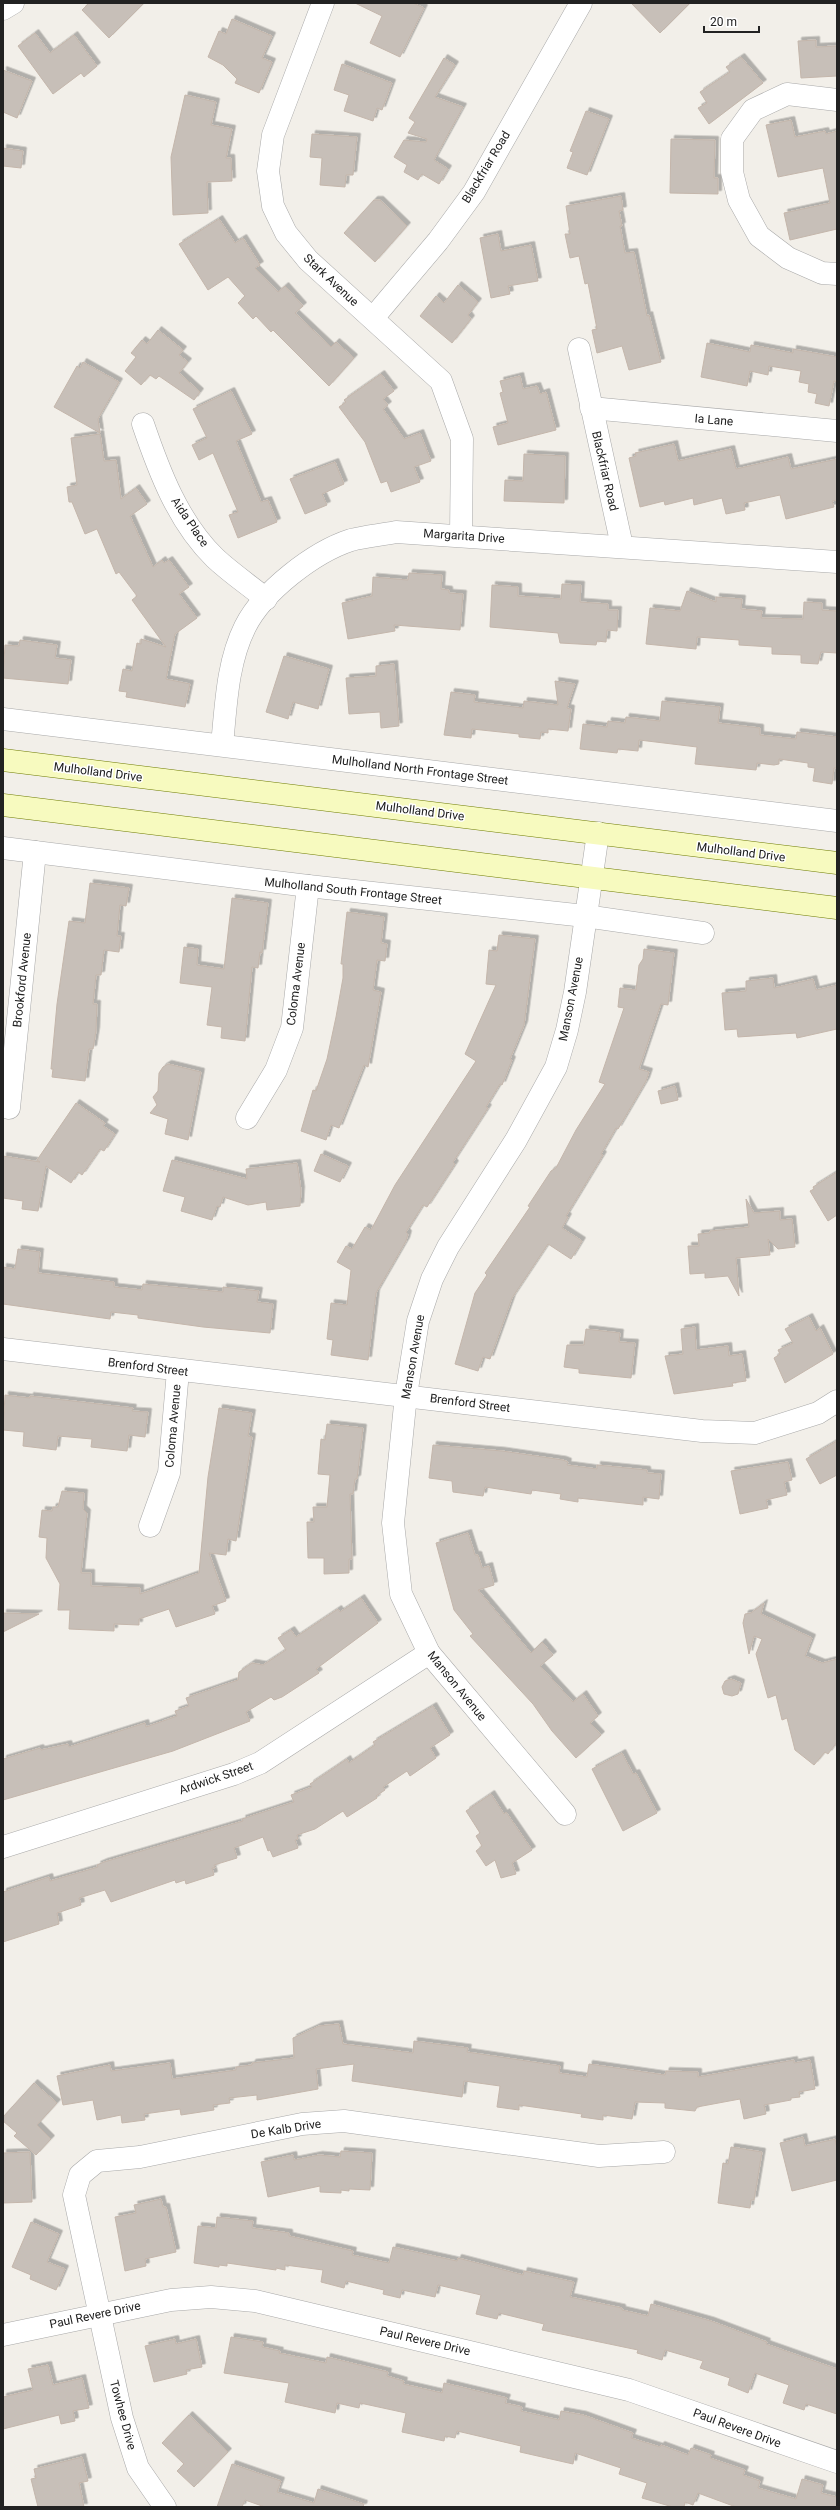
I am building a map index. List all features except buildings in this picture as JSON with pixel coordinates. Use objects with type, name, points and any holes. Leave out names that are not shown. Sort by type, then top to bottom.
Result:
[{"type":"main road","name":"Mulholland Drive","points":[[3,760],[837,863]]},
{"type":"main road","points":[[3,805],[837,908]]},
{"type":"street","points":[[3,9],[13,3]]},
{"type":"street","name":"Stark Avenue","points":[[323,3],[273,135],[268,171],[273,206],[286,233],[308,260],[441,381],[462,439],[461,535]]},
{"type":"street","name":"Blackfriar Road","points":[[373,318],[438,241],[474,192],[581,3]]},
{"type":"street","points":[[837,100],[787,94],[753,110],[732,139],[732,172],[739,200],[759,236],[788,258],[822,273],[837,274]]},
{"type":"street","name":"Blackfriar Road","points":[[579,349],[622,546]]},
{"type":"street","name":"Ia Lane","points":[[591,408],[837,431]]},
{"type":"street","name":"Aida Place","points":[[143,424],[162,479],[192,530],[215,558],[266,598]]},
{"type":"street","name":"Margarita Drive","points":[[222,745],[228,691],[234,661],[246,627],[266,598],[310,560],[351,540],[396,532],[461,535],[837,562]]},
{"type":"street","name":"Mulholland North Frontage Street","points":[[3,719],[837,821]]},
{"type":"street","name":"Manson Avenue","points":[[566,1814],[429,1653],[400,1594],[393,1523],[406,1395],[418,1320],[432,1279],[448,1247],[516,1140],[556,1067],[567,1030],[575,992],[590,878],[598,833]]},
{"type":"street","name":"Mulholland South Frontage Street","points":[[3,848],[308,886],[585,916],[703,933]]},
{"type":"street","name":"Brookford Avenue","points":[[9,1108],[34,852]]},
{"type":"street","name":"Coloma Avenue","points":[[246,1118],[276,1070],[292,1028],[308,886]]},
{"type":"street","name":"Brenford Street","points":[[3,1348],[178,1371],[406,1395],[702,1431],[754,1432],[818,1413],[837,1401]]},
{"type":"street","name":"Coloma Avenue","points":[[150,1526],[169,1473],[178,1371]]},
{"type":"street","name":"Ardwick Street","points":[[3,1847],[234,1774],[260,1763],[429,1653]]},
{"type":"street","name":"De Kalb Drive","points":[[98,2314],[74,2195],[80,2175],[97,2161],[140,2157],[302,2124],[344,2121],[599,2156],[664,2152]]},
{"type":"street","name":"Paul Revere Drive","points":[[3,2335],[171,2300],[211,2297],[255,2301],[629,2390],[837,2462]]},
{"type":"street","name":"Towhee Drive","points":[[98,2314],[122,2418],[138,2468],[166,2507]]}]
